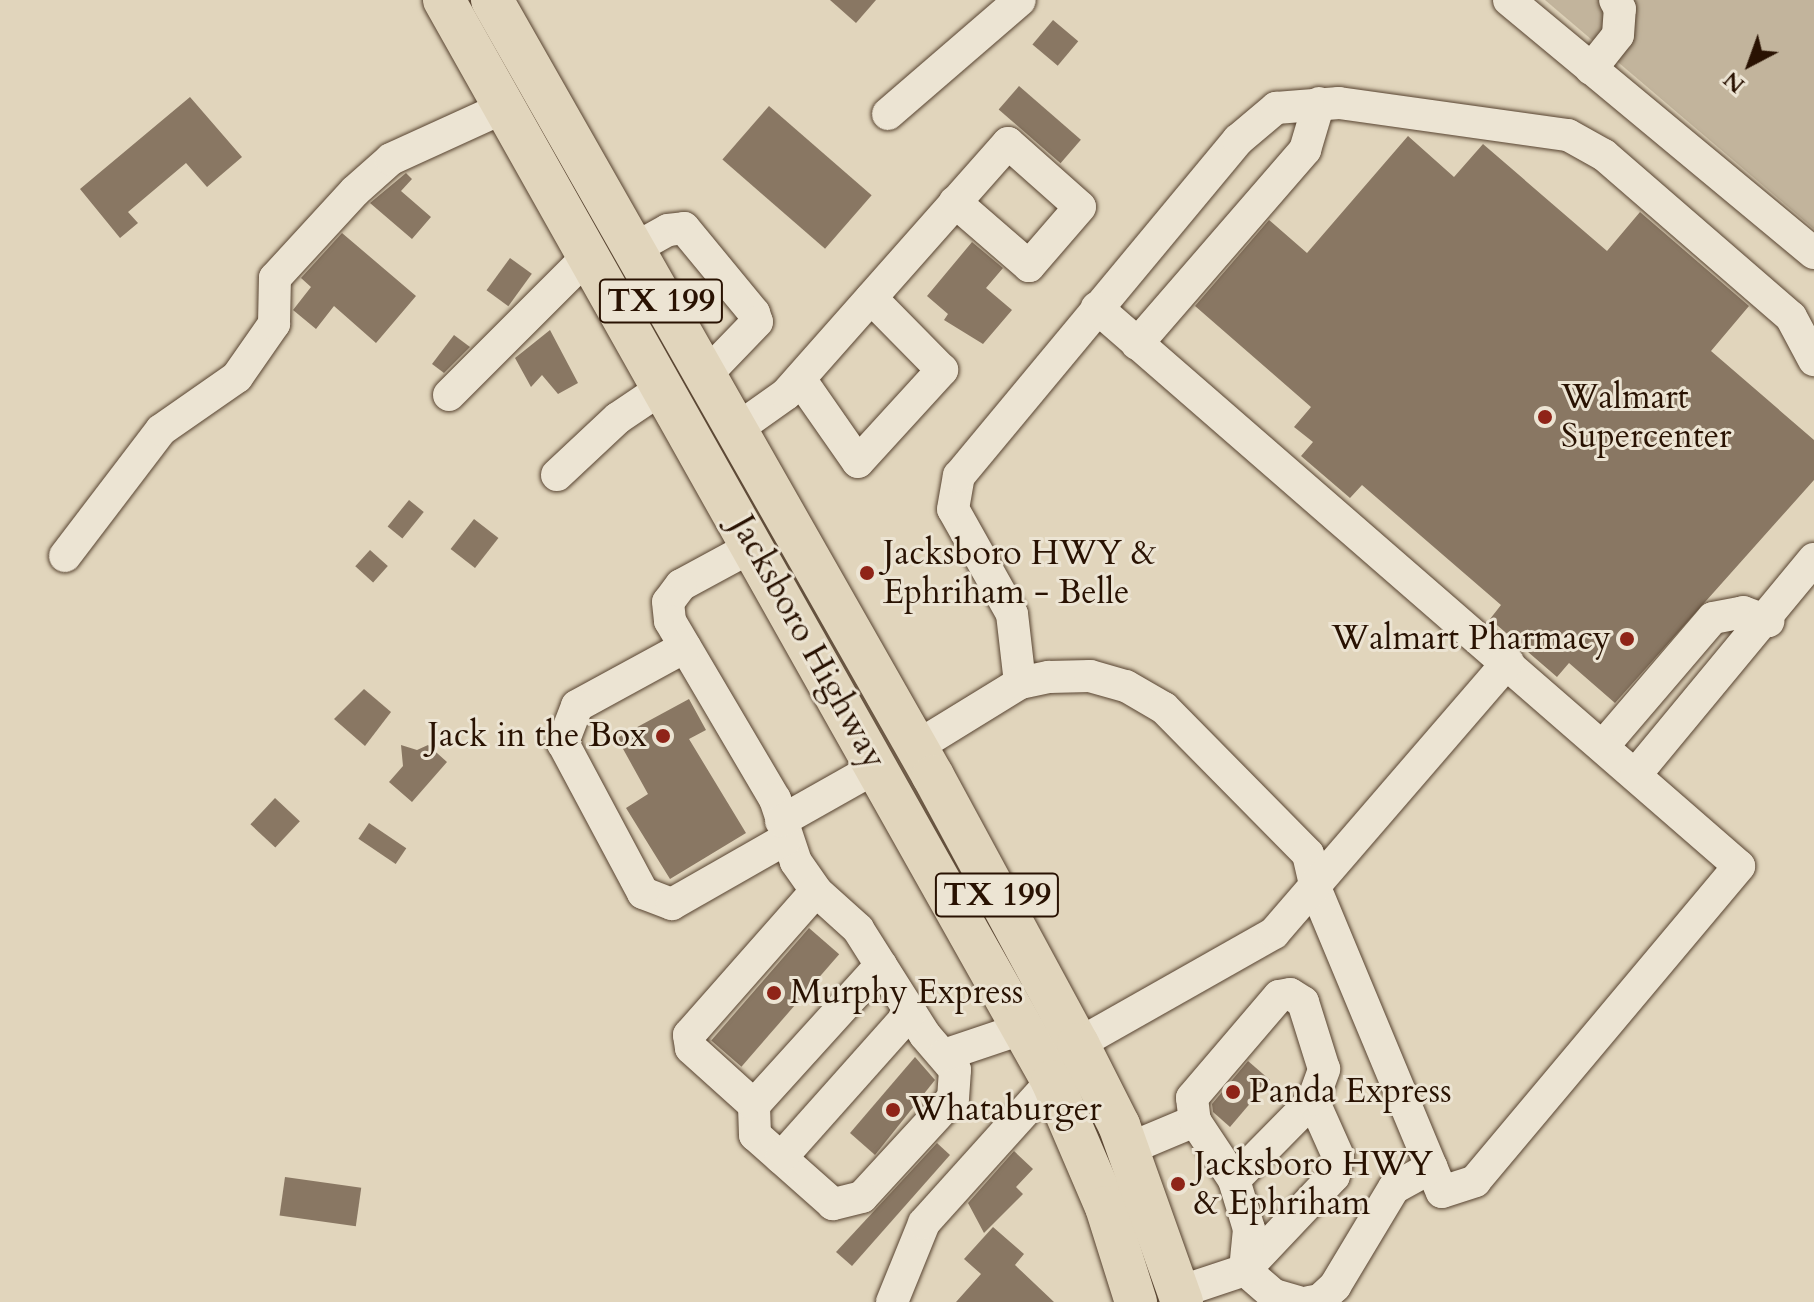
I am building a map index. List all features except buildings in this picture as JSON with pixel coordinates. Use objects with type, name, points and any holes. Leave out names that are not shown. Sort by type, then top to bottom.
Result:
[{"type":"main road","name":"Jacksboro Highway","points":[[444,0],[589,255],[684,382],[734,431],[916,747],[1078,1044],[1128,1149],[1180,1297]]},
{"type":"main road","name":"Jacksboro Highway","points":[[492,0],[632,250],[684,382],[755,545],[1052,1081],[1106,1207],[1133,1300]]},
{"type":"main road","points":[[877,767],[916,747]]},
{"type":"street","points":[[888,114],[1020,0]]},
{"type":"street","points":[[1509,0],[1814,253]]},
{"type":"street","points":[[1591,69],[1618,35],[1620,9],[1615,0]]},
{"type":"street","points":[[1137,344],[1305,150],[1319,103]]},
{"type":"street","points":[[1020,683],[1012,614],[953,509],[959,476],[1238,140],[1276,108],[1319,103],[1423,112],[1568,135],[1604,155],[1791,317],[1814,360]]},
{"type":"street","points":[[65,556],[161,430],[193,403],[225,389],[258,350],[274,324],[275,278],[355,191],[391,159],[505,107]]},
{"type":"street","points":[[734,431],[800,379],[955,202]]},
{"type":"street","points":[[557,475],[618,418],[684,382],[757,322],[754,313],[684,228],[668,230],[632,250]]},
{"type":"street","points":[[449,395],[589,255]]},
{"type":"street","points":[[800,379],[858,462],[942,370],[871,298]]},
{"type":"street","points":[[916,747],[1020,683],[1090,676],[1126,686],[1164,708],[1292,834],[1308,854],[1316,890],[1442,1192],[1475,1181],[1739,866],[1604,745],[1097,308]]},
{"type":"street","points":[[755,545],[690,579],[668,602],[670,621],[775,799],[784,830],[816,891],[858,929],[881,965],[911,1012],[955,1070],[953,1098],[862,1197],[833,1204],[755,1135],[754,1105],[881,965]]},
{"type":"street","points":[[1636,774],[1768,621],[1814,559]]},
{"type":"street","points":[[1604,745],[1713,618],[1743,612],[1768,621]]},
{"type":"street","points":[[685,647],[577,706],[563,743],[643,893],[672,904],[877,767]]},
{"type":"street","points":[[1078,1044],[1274,933],[1316,890],[1508,662]]},
{"type":"street","points":[[754,1105],[691,1048],[689,1035],[816,891]]},
{"type":"street","points":[[1234,1180],[1313,1100],[1324,1069],[1303,1002],[1290,994],[1279,996],[1192,1098],[1195,1121],[1234,1180],[1249,1229],[1245,1270]]},
{"type":"street","points":[[781,1158],[911,1012]]},
{"type":"street","points":[[944,1055],[1024,1028]]},
{"type":"street","points":[[892,1302],[924,1223],[1052,1081]]},
{"type":"street","points":[[1180,1297],[1245,1270],[1334,1176],[1338,1156],[1313,1100]]},
{"type":"street","points":[[1128,1149],[1195,1121]]},
{"type":"street","points":[[1309,1302],[1320,1300],[1335,1286],[1394,1188],[1432,1167]]},
{"type":"street","points":[[1245,1270],[1274,1295],[1298,1302]]},
{"type":"shaded area","points":[[1545,0],[1814,0],[1814,229]]},
{"type":"place","name":"Walmart Supercenter","points":[[1545,417]]},
{"type":"place","name":"Jacksboro HWY & Ephriham - Belle","points":[[867,573]]},
{"type":"place","name":"Walmart Pharmacy","points":[[1627,639]]},
{"type":"place","name":"Jack in the Box","points":[[663,736]]},
{"type":"place","name":"Murphy Express","points":[[774,993]]},
{"type":"place","name":"Panda Express","points":[[1233,1092]]},
{"type":"place","name":"Whataburger","points":[[893,1110]]},
{"type":"place","name":"Jacksboro HWY & Ephriham","points":[[1178,1184]]}]
